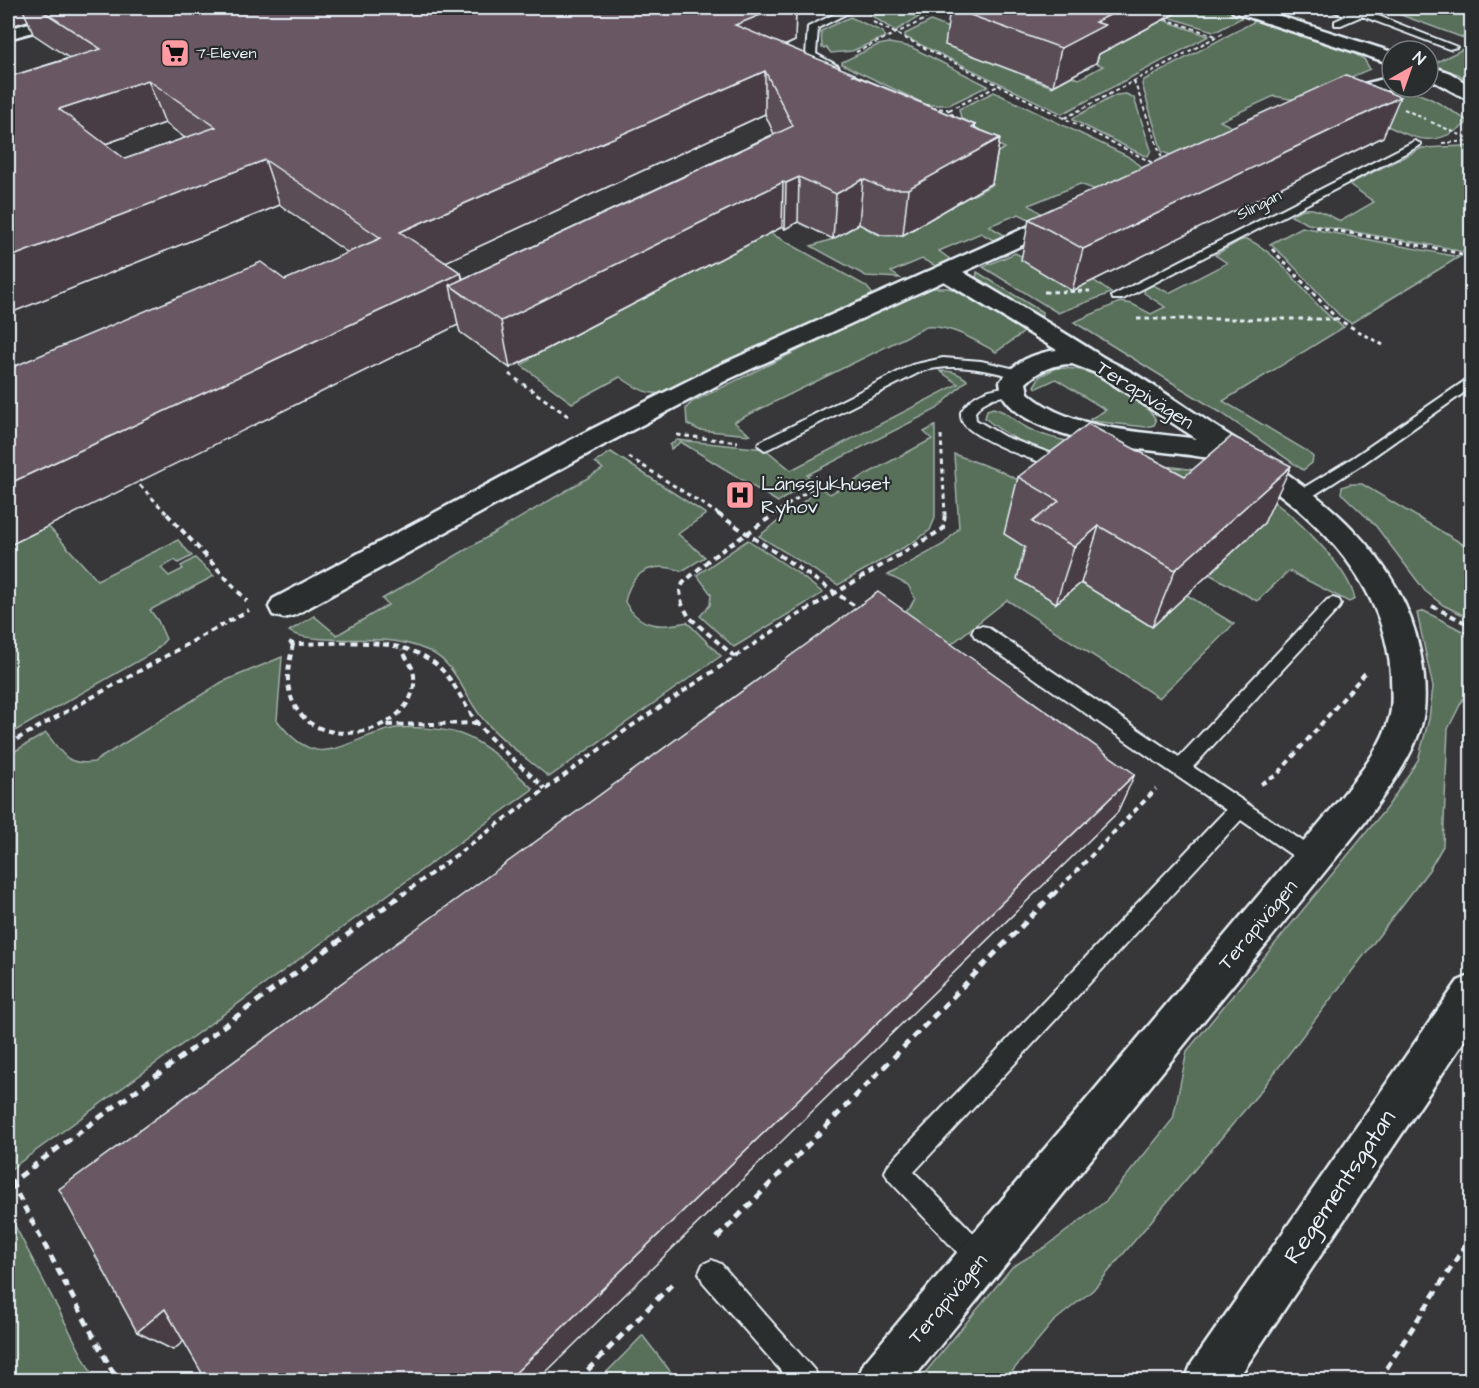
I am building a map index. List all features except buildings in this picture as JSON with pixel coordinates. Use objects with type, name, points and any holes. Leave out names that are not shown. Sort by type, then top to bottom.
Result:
[{"type":"street","points":[[8,34],[99,8]]},
{"type":"street","points":[[1239,8],[1380,54]]},
{"type":"street","points":[[60,19],[80,30],[113,21]]},
{"type":"street","points":[[1440,80],[1472,96]]},
{"type":"street","points":[[1316,101],[1380,85]]},
{"type":"street","points":[[284,607],[607,432],[720,374],[1083,209]]},
{"type":"street","points":[[946,272],[1095,362]]},
{"type":"street","name":"Terapivägen","points":[[880,1380],[1313,859],[1352,811],[1393,752],[1406,717],[1408,686],[1404,644],[1398,623],[1375,574],[1357,550],[1300,497],[1266,470],[1235,453],[1170,407],[1095,362],[1065,357],[1040,361],[1023,369],[1017,382],[1016,396],[1029,408],[1049,420],[1143,447],[1235,453]]},
{"type":"street","name":"Regementsgatan","points":[[1209,1380],[1472,994]]},
{"type":"lane","points":[[1330,8],[1358,15],[1452,47]]},
{"type":"lane","points":[[1338,23],[1376,8]]},
{"type":"lane","points":[[844,73],[811,55],[813,27],[850,9]]},
{"type":"lane","name":"Slingan","points":[[1123,293],[1415,144]]},
{"type":"lane","points":[[765,445],[917,368],[932,363],[951,360],[968,362],[1017,382]]},
{"type":"lane","points":[[1300,497],[1359,460],[1472,380]]},
{"type":"lane","points":[[1017,382],[984,395],[973,402],[968,412],[970,422],[985,433],[1027,452],[1085,469]]},
{"type":"lane","points":[[1180,768],[1333,603]]},
{"type":"lane","points":[[981,632],[1313,859]]},
{"type":"lane","points":[[981,1259],[897,1172],[1239,808]]},
{"type":"lane","points":[[712,1273],[806,1380]]},
{"type":"path","points":[[850,9],[1156,165]]},
{"type":"path","points":[[827,65],[926,19]]},
{"type":"path","points":[[1165,19],[1217,36]]},
{"type":"path","points":[[1064,118],[1226,31]]},
{"type":"path","points":[[1134,81],[1167,170]]},
{"type":"path","points":[[921,105],[930,109],[949,110],[999,85]]},
{"type":"path","points":[[930,109],[925,115],[931,119],[944,121],[951,120],[954,116],[949,110]]},
{"type":"path","points":[[922,124],[931,119]]},
{"type":"path","points":[[1280,213],[1306,226],[1450,251],[1472,260]]},
{"type":"path","points":[[1241,233],[1269,246],[1337,319],[1383,345]]},
{"type":"path","points":[[975,288],[1123,293]]},
{"type":"path","points":[[1134,319],[1326,321],[1337,319]]},
{"type":"path","points":[[509,374],[607,432],[865,613]]},
{"type":"path","points":[[117,1380],[9,1184],[630,727],[793,618],[943,529],[947,507],[940,455],[941,425]]},
{"type":"path","points":[[607,432],[765,445]]},
{"type":"path","points":[[8,744],[244,610],[255,609],[140,485]]},
{"type":"path","points":[[735,657],[689,617],[682,604],[680,591],[689,575],[817,485]]},
{"type":"path","points":[[1430,604],[1472,626]]},
{"type":"path","points":[[287,641],[293,644],[378,645],[402,649],[429,658],[447,674],[478,723],[545,789]]},
{"type":"path","points":[[293,644],[288,687],[292,701],[301,716],[313,727],[328,733],[346,736],[387,725],[445,726],[478,723]]},
{"type":"path","points":[[387,725],[412,694],[415,678],[411,660],[402,649]]},
{"type":"path","points":[[715,1241],[1162,782],[1229,777],[1260,785],[1277,775],[1368,670]]},
{"type":"path","points":[[1379,1380],[1472,1235]]},
{"type":"path","points":[[579,1380],[682,1274]]},
{"type":"green space","points":[[869,8],[894,8],[919,17],[895,31],[869,14]]},
{"type":"green space","points":[[1176,8],[1219,8],[1245,16],[1213,31],[1168,17]]},
{"type":"green space","points":[[1382,8],[1471,8],[1471,41],[1461,37]]},
{"type":"green space","points":[[850,17],[883,32],[885,37],[852,51],[831,53],[827,48],[822,48],[821,31]]},
{"type":"green space","points":[[1163,20],[1209,36],[1062,114],[905,37],[905,34],[931,21],[959,32],[946,45],[967,53],[988,43],[1036,71],[1026,77],[1052,87],[1072,76],[1079,79],[1103,66],[1087,59]]},
{"type":"green space","points":[[1257,20],[1346,49],[1364,59],[1370,69],[1303,98],[1290,99],[1274,96],[1220,121],[1236,129],[1174,156],[1162,152],[1142,84],[1144,80]]},
{"type":"green space","points":[[889,43],[911,47],[988,86],[949,105],[927,105],[842,64],[878,45]]},
{"type":"green space","points":[[1471,45],[1471,83],[1458,74],[1440,68],[1440,60]]},
{"type":"green space","points":[[994,92],[1127,156],[1140,166],[1138,172],[1096,190],[1080,184],[1029,205],[1045,216],[1033,221],[1019,214],[989,226],[1004,235],[993,240],[981,233],[939,251],[951,260],[938,267],[922,259],[891,272],[900,278],[866,276],[811,246],[833,239],[859,224],[880,235],[901,234],[920,225],[951,195],[974,195],[993,184],[965,171],[1005,148],[953,124],[961,118],[959,109]]},
{"type":"green space","points":[[1126,94],[1134,98],[1151,150],[1148,156],[1073,120],[1116,95]]},
{"type":"green space","points":[[1380,98],[1431,99],[1466,120],[1466,124],[1453,133],[1431,139],[1410,136],[1374,120]]},
{"type":"green space","points":[[1472,147],[1471,249],[1465,253],[1448,248],[1308,224],[1291,216],[1297,211],[1309,209],[1341,221],[1374,202],[1349,184],[1422,148]]},
{"type":"green space","points":[[1302,227],[1459,257],[1351,323],[1341,317],[1270,244]]},
{"type":"green space","points":[[770,233],[866,286],[875,297],[671,392],[650,393],[620,377],[572,403],[521,365],[529,360],[527,359]]},
{"type":"green space","points":[[1247,239],[1274,257],[1319,306],[1344,327],[1223,401],[1307,451],[1313,457],[1312,463],[1303,470],[1223,414],[1074,322],[1120,302],[1132,304],[1151,314],[1165,307],[1144,293],[1145,288],[1153,285],[1169,293],[1227,263],[1215,255]]},
{"type":"green space","points":[[1015,253],[1093,280],[1111,293],[1058,313],[983,267]]},
{"type":"green space","points":[[977,272],[1042,312],[1042,317],[1038,317],[980,283],[976,280]]},
{"type":"green space","points":[[926,288],[948,288],[962,292],[1024,332],[996,352],[953,331],[926,327],[734,422],[750,435],[699,430],[687,424],[686,408],[692,402]]},
{"type":"green space","points":[[1056,368],[1084,371],[1113,385],[1145,408],[1156,421],[1154,425],[1146,427],[1091,421],[1090,419],[1106,410],[1056,379],[1037,388],[1034,386],[1040,376]]},
{"type":"green space","points":[[940,371],[954,372],[967,380],[937,409],[807,475],[812,480],[778,502],[681,442],[671,449],[670,445],[677,440],[765,449],[791,470],[958,384]]},
{"type":"green space","points":[[993,408],[1036,432],[1081,444],[1053,452],[1034,448],[1006,434],[985,418],[987,410]]},
{"type":"green space","points":[[935,426],[935,518],[930,530],[915,541],[838,585],[759,536],[821,488],[830,494],[932,439],[924,432]]},
{"type":"green space","points":[[611,452],[706,514],[678,534],[705,557],[682,571],[661,567],[644,571],[632,583],[625,602],[637,617],[652,624],[668,625],[687,622],[721,656],[549,777],[490,727],[476,710],[447,664],[429,651],[396,641],[320,639],[297,635],[289,631],[314,616],[337,635],[388,605],[382,599],[603,469],[595,462]]},
{"type":"green space","points":[[954,454],[1000,471],[1052,497],[1043,558],[1056,603],[1081,583],[1187,595],[1234,624],[1159,698],[1007,600],[944,650],[900,615],[910,607],[915,598],[908,585],[888,575],[944,544],[959,528]]},
{"type":"green space","points":[[1163,466],[1210,473],[1231,479],[1267,497],[1284,509],[1329,555],[1345,576],[1355,599],[1349,602],[1289,571],[1257,601],[1209,574],[1263,523]]},
{"type":"green space","points":[[1362,484],[1471,549],[1471,619],[1443,605],[1425,591],[1375,525],[1341,493],[1342,487]]},
{"type":"green space","points":[[48,526],[97,580],[178,540],[192,556],[178,563],[175,560],[161,568],[169,576],[183,569],[181,566],[195,558],[214,576],[150,610],[166,639],[154,652],[8,735],[8,546]]},
{"type":"green space","points":[[748,540],[823,593],[734,647],[700,616],[710,605],[711,594],[697,575]]},
{"type":"green space","points":[[1424,611],[1472,636],[1471,683],[1448,729],[1443,846],[1429,870],[1259,1093],[1093,1290],[1053,1322],[1005,1380],[919,1380],[1012,1267],[1047,1246],[1107,1200],[1173,1119],[1187,1051],[1388,806],[1418,760],[1429,719],[1433,687],[1417,613]]},
{"type":"green space","points":[[282,657],[277,720],[292,737],[305,746],[318,750],[331,750],[373,734],[398,728],[445,730],[471,738],[480,744],[499,757],[533,789],[8,1171],[8,755],[46,733],[61,752],[71,760],[84,763],[94,762],[222,682]]},
{"type":"green space","points":[[8,1217],[12,1220],[95,1380],[8,1380]]},
{"type":"green space","points":[[642,1336],[677,1380],[599,1380]]},
{"type":"place","name":"7-Eleven","points":[[175,53]]},
{"type":"place","name":"Länssjukhuset Ryhov","points":[[740,495]]}]
